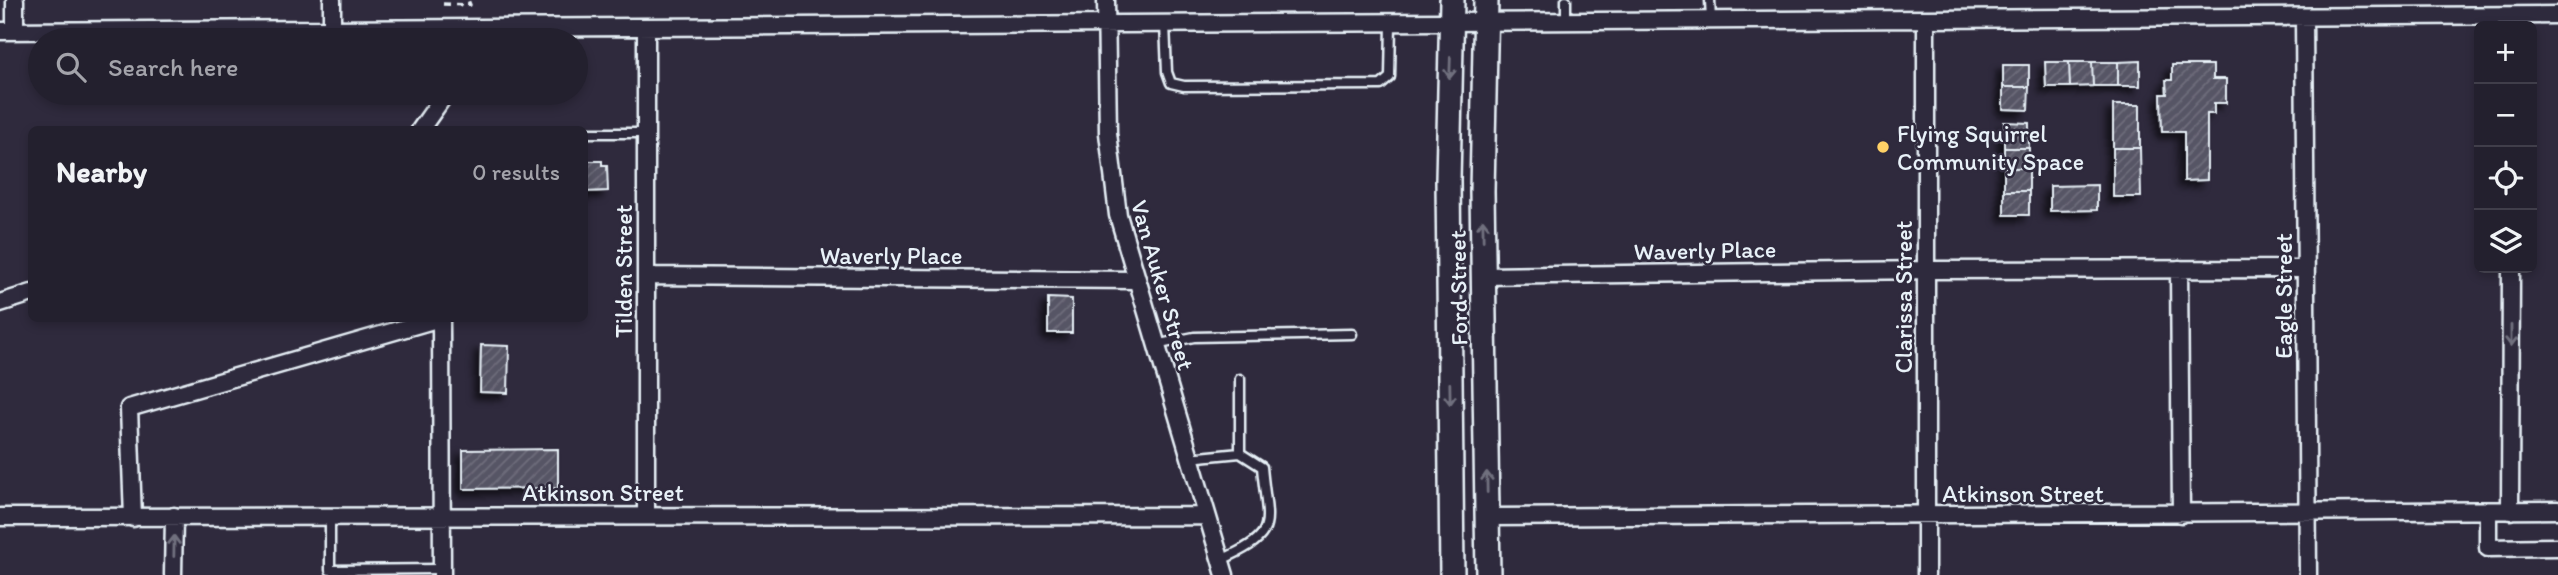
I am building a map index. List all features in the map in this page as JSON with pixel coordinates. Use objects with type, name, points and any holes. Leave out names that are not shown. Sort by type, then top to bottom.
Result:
[{"type":"main road","name":"Ford Street","points":[[1452,11],[1448,193],[1452,575]]},
{"type":"main road","name":"Ford Street","points":[[1486,11],[1484,276],[1489,575]]},
{"type":"street","points":[[15,0],[7,31],[28,31]]},
{"type":"street","points":[[332,0],[332,28]]},
{"type":"street","name":"Van Auker Street","points":[[1106,0],[1111,177],[1118,215],[1223,567]]},
{"type":"street","points":[[588,30],[1391,23],[1452,11],[1486,11],[1566,22],[2304,17],[2326,8],[2512,21],[2558,16]]},
{"type":"street","name":"Eagle Street","points":[[2304,17],[2308,575]]},
{"type":"street","name":"Clarissa Street","points":[[1926,19],[1926,575]]},
{"type":"street","name":"Tilden Street","points":[[646,28],[646,515]]},
{"type":"street","points":[[423,126],[438,105]]},
{"type":"street","name":"Waverly Place","points":[[1484,276],[2306,268]]},
{"type":"street","points":[[2179,269],[2181,514]]},
{"type":"street","points":[[2510,511],[2511,273]]},
{"type":"street","name":"Waverly Place","points":[[646,276],[1136,280]]},
{"type":"street","points":[[0,303],[28,294]]},
{"type":"street","points":[[133,518],[129,408],[426,322]]},
{"type":"street","points":[[440,322],[442,572]]},
{"type":"street","name":"Atkinson Street","points":[[1488,517],[2308,514],[2558,510]]},
{"type":"street","points":[[2488,512],[2488,548],[2558,547]]},
{"type":"street","points":[[173,575],[174,516]]},
{"type":"street","name":"Atkinson Street","points":[[0,517],[1207,516]]},
{"type":"lane","points":[[1566,0],[1566,22]]},
{"type":"lane","points":[[1710,0],[1711,21]]},
{"type":"lane","points":[[1165,24],[1167,72],[1171,83],[1184,86],[1328,86],[1381,85],[1390,77],[1391,23]]},
{"type":"lane","points":[[588,133],[646,133]]},
{"type":"lane","points":[[1155,345],[1195,337],[1352,334]]},
{"type":"lane","points":[[1240,379],[1240,453]]},
{"type":"lane","points":[[1189,458],[1240,453],[1262,467],[1267,528],[1255,544],[1223,567]]},
{"type":"lane","points":[[330,516],[330,570],[442,572]]},
{"type":"path","points":[[443,4],[470,5],[468,0]]},
{"type":"building","points":[[2140,61],[2140,86],[2118,86],[2118,62]]},
{"type":"building","points":[[2045,62],[2069,62],[2070,87],[2046,87]]},
{"type":"building","points":[[2069,62],[2092,62],[2093,86],[2070,87]]},
{"type":"building","points":[[2092,62],[2118,62],[2118,86],[2093,86]]},
{"type":"building","points":[[2003,65],[2029,65],[2029,87],[2003,87]]},
{"type":"building","points":[[2172,65],[2213,65],[2213,79],[2226,79],[2226,103],[2214,103],[2214,114],[2207,114],[2207,180],[2184,181],[2184,132],[2162,132],[2161,94],[2167,94],[2166,80],[2172,80]]},
{"type":"building","points":[[2003,87],[2029,87],[2028,110],[2003,109]]},
{"type":"building","points":[[2113,105],[2140,105],[2140,148],[2113,148]]},
{"type":"building","points":[[2004,122],[2029,123],[2029,148],[2004,148]]},
{"type":"building","points":[[2004,148],[2029,148],[2029,168],[2004,168]]},
{"type":"building","points":[[2113,148],[2140,148],[2141,197],[2113,197]]},
{"type":"building","points":[[588,161],[602,161],[602,165],[607,165],[608,191],[588,192]]},
{"type":"building","points":[[2004,168],[2029,168],[2029,191],[2004,191]]},
{"type":"building","points":[[2097,185],[2097,210],[2050,211],[2050,186]]},
{"type":"building","points":[[2004,191],[2029,191],[2029,215],[2004,215]]},
{"type":"building","points":[[1048,298],[1072,299],[1072,333],[1048,333]]},
{"type":"building","points":[[481,345],[509,346],[508,393],[480,392]]},
{"type":"building","points":[[558,449],[558,488],[463,489],[463,450]]},
{"type":"place","name":"Flying Squirrel Community Space","points":[[1883,147]]}]
